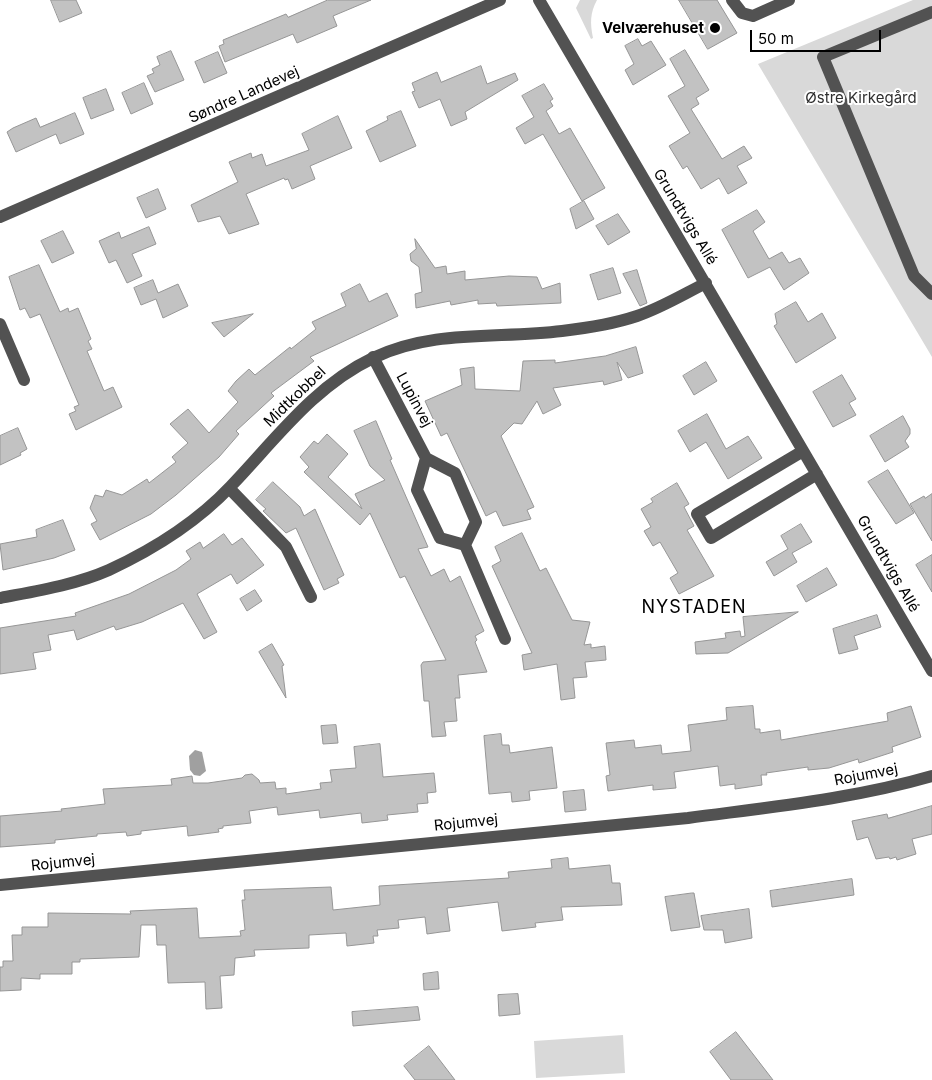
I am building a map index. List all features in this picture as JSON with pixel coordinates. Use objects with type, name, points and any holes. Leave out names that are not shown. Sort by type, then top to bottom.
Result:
[{"type":"street","name":"Søndre Landevej","points":[[0,217],[500,0]]},
{"type":"street","name":"Grundtvigs Allé","points":[[539,0],[932,671]]},
{"type":"street","points":[[732,0],[742,14],[753,16],[789,0]]},
{"type":"street","points":[[932,12],[823,57],[914,276],[932,294]]},
{"type":"street","name":"Midtkobbel","points":[[0,598],[49,589],[108,570],[160,542],[229,488],[303,408],[338,378],[373,357],[412,344],[454,336],[560,332],[604,325],[639,316],[706,283]]},
{"type":"street","points":[[0,324],[24,380]]},
{"type":"street","name":"Lupinvej","points":[[373,357],[426,458]]},
{"type":"street","points":[[802,451],[697,514],[711,538],[817,474]]},
{"type":"street","points":[[465,546],[440,538],[417,490],[426,458],[455,473],[466,498],[476,522],[465,546],[505,638]]},
{"type":"street","points":[[229,488],[286,547],[311,597]]},
{"type":"street","name":"Rojumvej","points":[[0,885],[688,818],[802,804],[895,786],[932,776]]},
{"type":"green space","points":[[580,0],[597,0],[592,14],[593,38],[591,39],[576,8]]},
{"type":"green space","name":"Østre Kirkegård","points":[[913,0],[932,0],[932,357],[758,64]]},
{"type":"green space","points":[[623,1035],[625,1073],[536,1078],[534,1041]]},
{"type":"shaded area","points":[[195,750],[202,752],[206,771],[200,776],[194,775],[190,770],[189,756]]},
{"type":"building","points":[[51,0],[76,0],[82,13],[60,22]]},
{"type":"building","points":[[328,0],[371,0],[333,16],[337,26],[297,43],[293,34],[225,62],[219,46],[224,44],[223,40],[286,14],[288,17]]},
{"type":"building","name":"Velværehuset","points":[[679,0],[717,0],[737,33],[708,49]]},
{"type":"building","points":[[638,39],[642,46],[651,41],[666,65],[633,85],[625,70],[634,64],[625,46]]},
{"type":"building","points":[[685,50],[709,90],[696,98],[699,104],[691,109],[722,159],[744,146],[752,158],[737,166],[747,183],[728,194],[719,178],[701,189],[687,166],[683,169],[669,146],[690,133],[668,96],[685,86],[670,59]]},
{"type":"building","points":[[171,51],[184,80],[155,92],[147,76],[154,73],[152,69],[160,65],[157,57]]},
{"type":"building","points":[[218,52],[227,73],[204,83],[195,62]]},
{"type":"building","points":[[481,66],[487,84],[515,73],[518,80],[465,112],[467,119],[451,126],[440,99],[419,108],[412,92],[415,91],[412,83],[437,72],[441,82]]},
{"type":"building","points":[[144,83],[153,104],[131,114],[122,93]]},
{"type":"building","points":[[544,84],[553,99],[550,101],[553,106],[546,111],[559,134],[570,128],[605,188],[582,201],[543,134],[525,144],[516,128],[534,117],[522,96]]},
{"type":"building","points":[[106,89],[114,110],[91,119],[83,98]]},
{"type":"building","points":[[401,111],[416,146],[380,162],[366,131],[388,120],[387,117]]},
{"type":"building","points":[[75,113],[84,134],[60,144],[56,134],[16,152],[7,132],[13,128],[36,118],[40,127]]},
{"type":"building","points":[[338,116],[352,148],[310,166],[315,179],[292,189],[288,179],[285,180],[284,178],[246,194],[259,224],[229,234],[220,216],[198,222],[191,205],[238,182],[229,162],[251,153],[252,158],[262,154],[266,166],[309,150],[302,134]]},
{"type":"building","points":[[158,189],[166,209],[146,218],[137,198]]},
{"type":"building","points":[[584,201],[594,219],[576,229],[570,209]]},
{"type":"building","points":[[757,210],[765,222],[753,231],[769,259],[782,252],[789,263],[800,258],[809,273],[784,290],[770,267],[748,278],[722,230]]},
{"type":"building","points":[[618,214],[630,232],[608,245],[596,226]]},
{"type":"building","points":[[149,227],[156,244],[132,254],[142,276],[127,283],[116,260],[109,263],[99,241],[119,232],[121,238]]},
{"type":"building","points":[[63,231],[74,253],[52,263],[41,241]]},
{"type":"building","points":[[415,239],[435,268],[446,266],[447,274],[465,271],[465,280],[509,276],[537,277],[542,289],[560,283],[561,303],[497,306],[496,303],[478,304],[478,300],[451,305],[450,301],[416,308],[415,294],[422,292],[419,267],[411,261],[410,254],[416,249]]},
{"type":"building","points":[[39,265],[60,312],[68,308],[69,312],[78,308],[91,339],[88,341],[92,349],[87,351],[104,391],[113,387],[122,407],[76,430],[69,414],[76,411],[74,407],[79,405],[40,314],[30,318],[25,308],[20,310],[9,277]]},
{"type":"building","points":[[613,268],[621,293],[598,300],[590,275]]},
{"type":"building","points":[[637,270],[647,303],[640,306],[623,274]]},
{"type":"building","points":[[153,280],[158,293],[178,284],[188,306],[163,318],[156,299],[141,305],[134,288]]},
{"type":"building","points":[[360,284],[369,302],[387,293],[398,316],[310,357],[314,361],[271,393],[274,396],[236,431],[239,434],[219,457],[176,495],[151,514],[100,540],[91,524],[97,521],[90,508],[95,495],[103,497],[106,490],[122,495],[147,479],[149,483],[176,462],[172,457],[188,443],[170,424],[188,409],[209,433],[238,402],[228,391],[236,381],[249,369],[255,375],[290,347],[291,349],[316,329],[312,322],[346,306],[341,294]]},
{"type":"building","points":[[796,302],[808,322],[822,313],[836,338],[796,363],[774,326],[777,324],[775,314]]},
{"type":"building","points":[[253,314],[224,337],[212,323]]},
{"type":"building","points":[[636,347],[643,373],[628,378],[617,362],[622,380],[604,385],[603,381],[553,388],[561,405],[543,414],[537,401],[522,424],[514,423],[501,436],[534,507],[527,510],[531,519],[503,526],[496,511],[486,516],[447,433],[441,436],[425,401],[462,385],[460,369],[474,367],[475,389],[520,391],[523,361],[555,360],[555,363],[605,356]]},
{"type":"building","points":[[706,362],[717,381],[694,395],[683,376]]},
{"type":"building","points":[[842,375],[856,399],[849,403],[856,415],[833,427],[813,392]]},
{"type":"building","points":[[707,414],[726,449],[748,436],[762,458],[728,479],[706,442],[690,452],[678,431]]},
{"type":"building","points":[[903,416],[910,429],[910,434],[905,441],[909,447],[885,462],[870,436]]},
{"type":"building","points":[[376,421],[392,459],[390,460],[428,547],[418,549],[431,576],[444,569],[450,582],[460,576],[484,631],[475,636],[477,640],[475,642],[487,672],[458,675],[460,698],[455,698],[457,721],[444,722],[446,736],[432,737],[429,701],[424,701],[421,665],[423,662],[446,660],[405,576],[400,578],[370,513],[360,525],[304,472],[309,467],[300,457],[314,441],[318,444],[327,434],[348,454],[328,477],[362,509],[355,494],[385,480],[370,466],[354,431]]},
{"type":"building","points":[[18,428],[27,449],[20,453],[21,455],[0,465],[0,436]]},
{"type":"building","points":[[888,470],[914,513],[896,524],[868,482]]},
{"type":"building","points":[[273,482],[300,507],[304,516],[315,509],[344,575],[337,579],[339,583],[324,590],[296,528],[286,533],[263,511],[266,509],[256,500]]},
{"type":"building","points":[[677,483],[689,504],[684,507],[694,526],[687,530],[714,576],[679,594],[670,578],[678,573],[660,542],[653,546],[644,531],[651,527],[641,509],[653,502],[651,499]]},
{"type":"building","points":[[932,494],[932,541],[910,504]]},
{"type":"building","points":[[63,520],[75,550],[54,558],[3,570],[0,544],[37,537],[36,530]]},
{"type":"building","points":[[801,524],[812,542],[792,553],[797,562],[774,576],[766,562],[788,549],[781,536]]},
{"type":"building","points":[[522,533],[540,571],[546,568],[572,620],[590,622],[584,645],[591,644],[591,648],[605,646],[606,660],[585,662],[587,677],[573,678],[575,698],[561,700],[557,664],[524,670],[522,655],[532,653],[492,566],[501,561],[495,547]]},
{"type":"building","points":[[224,534],[232,545],[242,538],[264,565],[237,584],[231,574],[197,594],[217,632],[204,639],[183,603],[142,622],[116,630],[114,626],[77,640],[74,630],[48,635],[51,650],[33,653],[36,669],[0,674],[0,628],[76,616],[75,613],[129,594],[176,570],[191,559],[186,551],[200,542],[203,548]]},
{"type":"building","points":[[932,555],[932,592],[916,565]]},
{"type":"building","points":[[827,568],[837,585],[806,602],[797,586]]},
{"type":"building","points":[[255,590],[262,601],[247,611],[240,599]]},
{"type":"building","points":[[798,612],[728,653],[696,654],[695,642],[726,638],[725,633],[740,631],[741,637],[745,636],[743,617]]},
{"type":"building","points":[[877,615],[881,627],[854,636],[858,649],[839,654],[833,629]]},
{"type":"building","points":[[272,644],[284,665],[282,666],[286,698],[259,652]]},
{"type":"building","points":[[753,706],[755,729],[760,729],[760,733],[780,730],[781,740],[888,721],[887,713],[911,706],[921,737],[892,747],[893,752],[859,763],[858,759],[829,768],[808,770],[808,767],[766,773],[767,775],[761,775],[762,785],[735,789],[735,784],[720,786],[718,766],[674,772],[676,788],[653,790],[653,785],[608,791],[606,776],[610,775],[606,743],[634,740],[635,748],[661,745],[662,754],[691,751],[688,725],[727,720],[726,708]]},
{"type":"building","points":[[336,725],[338,743],[323,744],[321,726]]},
{"type":"building","points":[[501,734],[502,745],[509,745],[510,753],[552,747],[557,788],[529,791],[530,800],[512,802],[511,792],[489,794],[484,736]]},
{"type":"building","points":[[380,744],[383,777],[434,773],[436,792],[427,793],[428,803],[417,804],[418,812],[387,815],[388,820],[362,823],[361,813],[320,818],[319,810],[278,815],[277,807],[249,811],[251,823],[223,826],[223,828],[218,829],[219,832],[188,836],[187,826],[141,831],[141,834],[127,836],[126,832],[97,834],[97,836],[55,840],[55,843],[0,847],[0,816],[62,811],[61,809],[105,804],[103,789],[172,785],[171,779],[192,776],[193,783],[208,783],[242,778],[245,775],[252,774],[260,783],[275,782],[276,789],[286,788],[286,794],[321,789],[320,783],[332,782],[330,770],[356,768],[354,747]]},
{"type":"building","points":[[584,790],[586,810],[565,812],[563,792]]},
{"type":"building","points":[[932,806],[932,834],[912,839],[916,854],[897,860],[896,857],[876,859],[868,837],[857,840],[852,821],[887,814],[888,818]]},
{"type":"building","points":[[568,858],[569,869],[610,865],[612,883],[620,883],[622,905],[561,907],[563,920],[535,923],[536,927],[502,931],[498,902],[447,908],[450,931],[427,934],[425,917],[398,920],[399,928],[377,930],[378,936],[373,936],[374,943],[347,946],[346,933],[309,935],[309,948],[254,950],[255,956],[235,958],[234,975],[220,976],[222,1008],[206,1009],[205,982],[168,983],[166,945],[157,945],[156,925],[141,925],[139,957],[80,959],[80,962],[72,962],[72,974],[40,974],[40,979],[21,978],[21,990],[0,991],[0,967],[3,967],[3,961],[13,961],[12,935],[22,935],[22,927],[48,927],[48,913],[131,914],[130,911],[197,908],[199,938],[241,936],[240,931],[245,930],[242,900],[245,900],[244,890],[331,887],[333,910],[380,905],[379,886],[509,878],[508,872],[552,868],[551,860]]},
{"type":"building","points":[[852,879],[854,895],[772,907],[770,891]]},
{"type":"building","points":[[694,893],[700,927],[671,931],[665,897]]},
{"type":"building","points":[[749,909],[752,938],[725,943],[723,930],[704,930],[701,916]]},
{"type":"building","points":[[438,972],[439,989],[424,990],[423,974]]},
{"type":"building","points":[[518,994],[520,1014],[499,1016],[498,995]]},
{"type":"building","points":[[418,1007],[420,1020],[353,1026],[352,1012]]},
{"type":"building","points":[[736,1032],[773,1080],[731,1080],[710,1052]]},
{"type":"building","points":[[429,1046],[455,1080],[415,1080],[404,1066]]},
{"type":"place","name":"Velværehuset","points":[[715,28]]},
{"type":"district","name":"NYSTADEN","points":[[694,608]]}]
